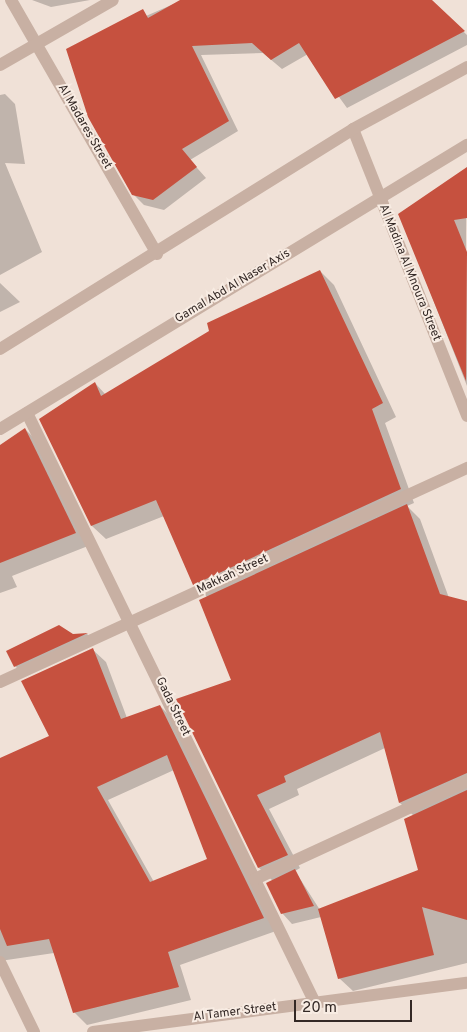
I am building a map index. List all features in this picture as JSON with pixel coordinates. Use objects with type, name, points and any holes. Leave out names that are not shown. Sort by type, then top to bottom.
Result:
[{"type":"street","name":"Al Madares Street","points":[[11,0],[157,254]]},
{"type":"street","points":[[0,65],[114,0]]},
{"type":"street","points":[[0,349],[157,254],[353,129],[467,67]]},
{"type":"street","name":"Al Madina Al Mnoura Street","points":[[353,129],[378,198],[467,416]]},
{"type":"street","name":"Gamal Abd Al Naser Axis","points":[[0,429],[467,145]]},
{"type":"street","name":"Gada Street","points":[[27,413],[131,622],[315,1003]]},
{"type":"street","name":"Makkah Street","points":[[0,682],[467,468]]},
{"type":"street","points":[[255,879],[467,781]]},
{"type":"street","points":[[0,962],[34,1032]]},
{"type":"street","name":"Al Tamer Street","points":[[93,1032],[467,983]]},
{"type":"building","points":[[180,0],[432,0],[465,31],[335,99],[299,43],[271,60],[252,43],[192,46],[229,121],[182,149],[197,167],[153,200],[132,195],[88,117],[66,49],[143,9],[148,18]]},
{"type":"building","points":[[467,167],[467,218],[454,220],[467,252],[466,381],[398,214]]},
{"type":"building","points":[[320,270],[383,403],[372,409],[401,489],[193,585],[156,500],[91,526],[39,419],[95,382],[101,396],[209,331],[207,323]]},
{"type":"building","points":[[25,428],[76,533],[0,563],[0,445]]},
{"type":"building","points":[[407,504],[440,594],[467,601],[467,773],[399,803],[380,732],[284,776],[286,782],[257,795],[288,855],[258,868],[176,699],[231,680],[199,600]]},
{"type":"building","points":[[59,625],[73,634],[88,633],[14,667],[6,651]]},
{"type":"building","points":[[93,648],[121,719],[160,705],[264,918],[168,952],[179,987],[73,1013],[49,939],[7,946],[0,929],[0,758],[49,736],[21,681]],"holes":[[[167,755],[207,859],[150,882],[97,787]]]},
{"type":"building","points":[[467,790],[467,920],[422,907],[434,955],[338,979],[318,909],[418,870],[404,819]]},
{"type":"building","points":[[295,869],[314,906],[281,914],[266,883]]}]
